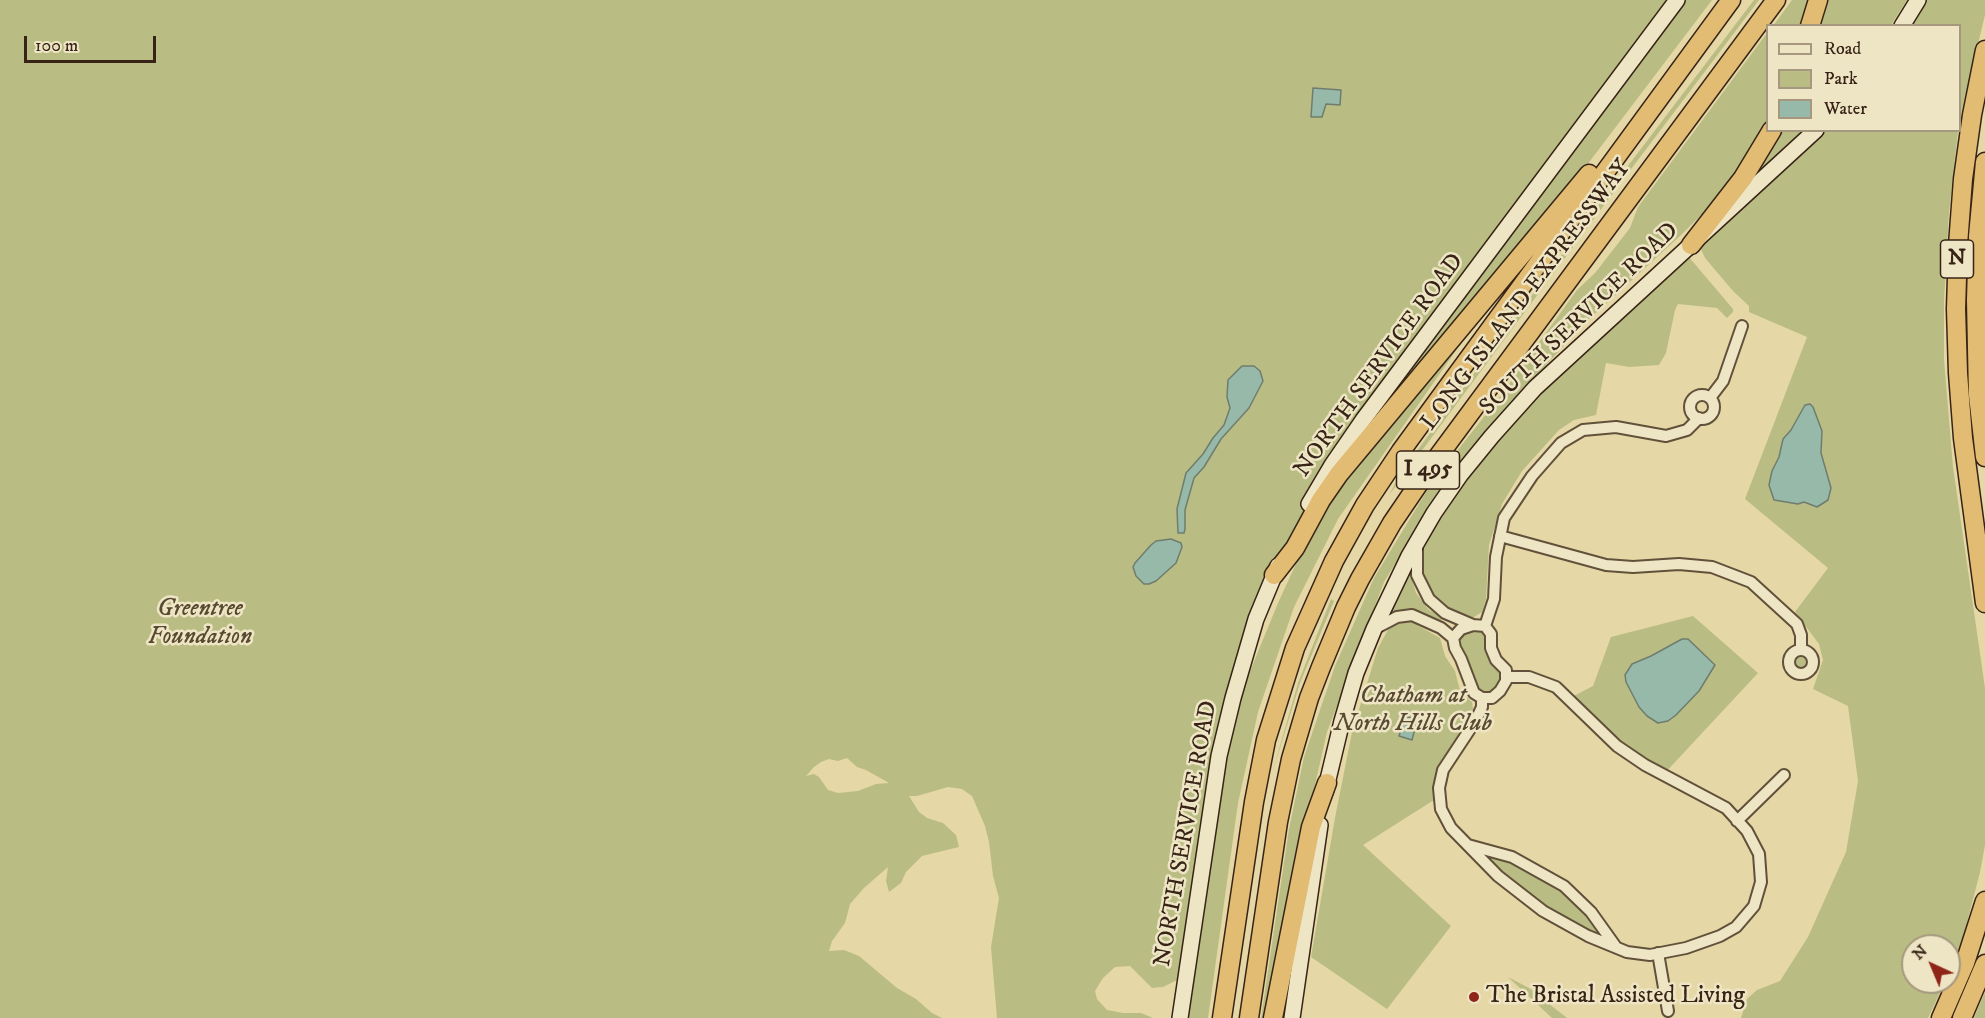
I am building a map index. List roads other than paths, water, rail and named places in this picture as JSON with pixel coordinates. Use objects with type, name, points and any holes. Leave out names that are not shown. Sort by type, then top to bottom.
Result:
[{"type":"highway","name":"LONG ISLAND EXPRESSWAY","points":[[1222,1018],[1252,813],[1266,740],[1295,648],[1329,570],[1365,505],[1401,451],[1731,0]]},
{"type":"highway","name":"LONG ISLAND EXPRESSWAY","points":[[1250,1018],[1278,822],[1292,759],[1320,667],[1360,579],[1392,523],[1422,479],[1776,0]]},
{"type":"highway","points":[[1811,24],[1818,0]]},
{"type":"highway","points":[[1274,575],[1295,548],[1321,500],[1339,474],[1585,180],[1683,47],[1708,30]]},
{"type":"highway","name":"N","points":[[1985,50],[1972,115],[1963,179],[1956,298],[1960,405],[1985,603]]},
{"type":"highway","points":[[1691,245],[1747,173],[1771,132]]},
{"type":"highway","name":"N","points":[[1985,162],[1978,236],[1976,311],[1978,395],[1985,457]]},
{"type":"highway","points":[[1273,1018],[1311,827],[1327,783]]},
{"type":"highway","points":[[1941,1018],[1965,963],[1985,901]]},
{"type":"highway","points":[[1962,1018],[1985,964]]},
{"type":"main road","name":"NORTH SERVICE ROAD","points":[[1180,1018],[1219,756],[1230,708],[1256,619],[1274,575],[1314,495],[1351,437],[1677,0]]},
{"type":"main road","points":[[1903,24],[1918,0]]},
{"type":"main road","name":"SOUTH SERVICE ROAD","points":[[1292,1018],[1327,783],[1344,713],[1374,629],[1394,584],[1418,541],[1461,474],[1513,411],[1552,371],[1814,132]]},
{"type":"street","points":[[1710,398],[1723,381],[1742,326]]},
{"type":"street","points":[[1702,395],[1710,398],[1714,405],[1707,418],[1700,418],[1691,411],[1692,400],[1702,395]]},
{"type":"street","points":[[1485,626],[1494,599],[1496,557],[1504,518],[1532,476],[1561,442],[1583,430],[1616,427],[1666,436],[1687,430],[1700,418]]},
{"type":"street","points":[[1500,536],[1606,565],[1633,567],[1679,564],[1712,567],[1751,582],[1797,624],[1801,635],[1801,649]]},
{"type":"street","points":[[1374,629],[1397,617],[1412,615],[1441,628],[1453,639],[1474,693],[1482,698],[1492,698],[1506,681],[1506,670],[1496,660],[1491,648],[1491,634],[1485,626],[1473,625],[1444,613],[1429,599],[1417,575],[1418,541]]},
{"type":"street","points":[[1453,639],[1461,629],[1473,625]]},
{"type":"street","points":[[1482,698],[1482,707],[1476,720],[1443,770],[1439,788],[1441,809],[1451,828],[1500,878],[1537,907],[1588,936],[1627,952],[1650,955],[1686,948],[1736,927],[1754,906],[1761,882],[1760,854],[1747,831],[1726,808],[1645,765],[1617,746],[1556,687],[1529,677],[1506,677]]},
{"type":"street","points":[[1737,821],[1784,775]]},
{"type":"street","points":[[1468,845],[1512,857],[1564,886],[1591,912],[1616,947]]},
{"type":"street","points":[[1658,953],[1668,1011]]},
{"type":"water","points":[[1313,88],[1341,90],[1340,105],[1326,104],[1322,117],[1311,117]]},
{"type":"water","points":[[1242,366],[1254,366],[1260,371],[1263,381],[1249,408],[1221,439],[1204,467],[1194,478],[1185,510],[1184,533],[1178,533],[1177,509],[1186,473],[1224,425],[1230,408],[1227,397],[1228,380]]},
{"type":"water","points":[[1810,404],[1822,431],[1821,453],[1831,488],[1828,500],[1817,507],[1804,502],[1798,504],[1774,500],[1769,485],[1783,439],[1791,430],[1805,405]]},
{"type":"water","points":[[1171,539],[1181,543],[1182,547],[1176,563],[1156,581],[1144,584],[1136,576],[1133,567],[1135,563],[1156,541]]},
{"type":"water","points":[[1682,639],[1688,639],[1715,665],[1699,691],[1676,715],[1668,721],[1658,723],[1639,707],[1626,682],[1625,675],[1632,664]]},
{"type":"water","points":[[1405,716],[1417,720],[1412,740],[1399,736]]},
{"type":"place","name":"The Bristal Assisted Living","points":[[1474,997]]},
{"type":"park label","name":"Greentree Foundation","points":[[200,624]]},
{"type":"park label","name":"Chatham at North Hills Club","points":[[1413,711]]}]
